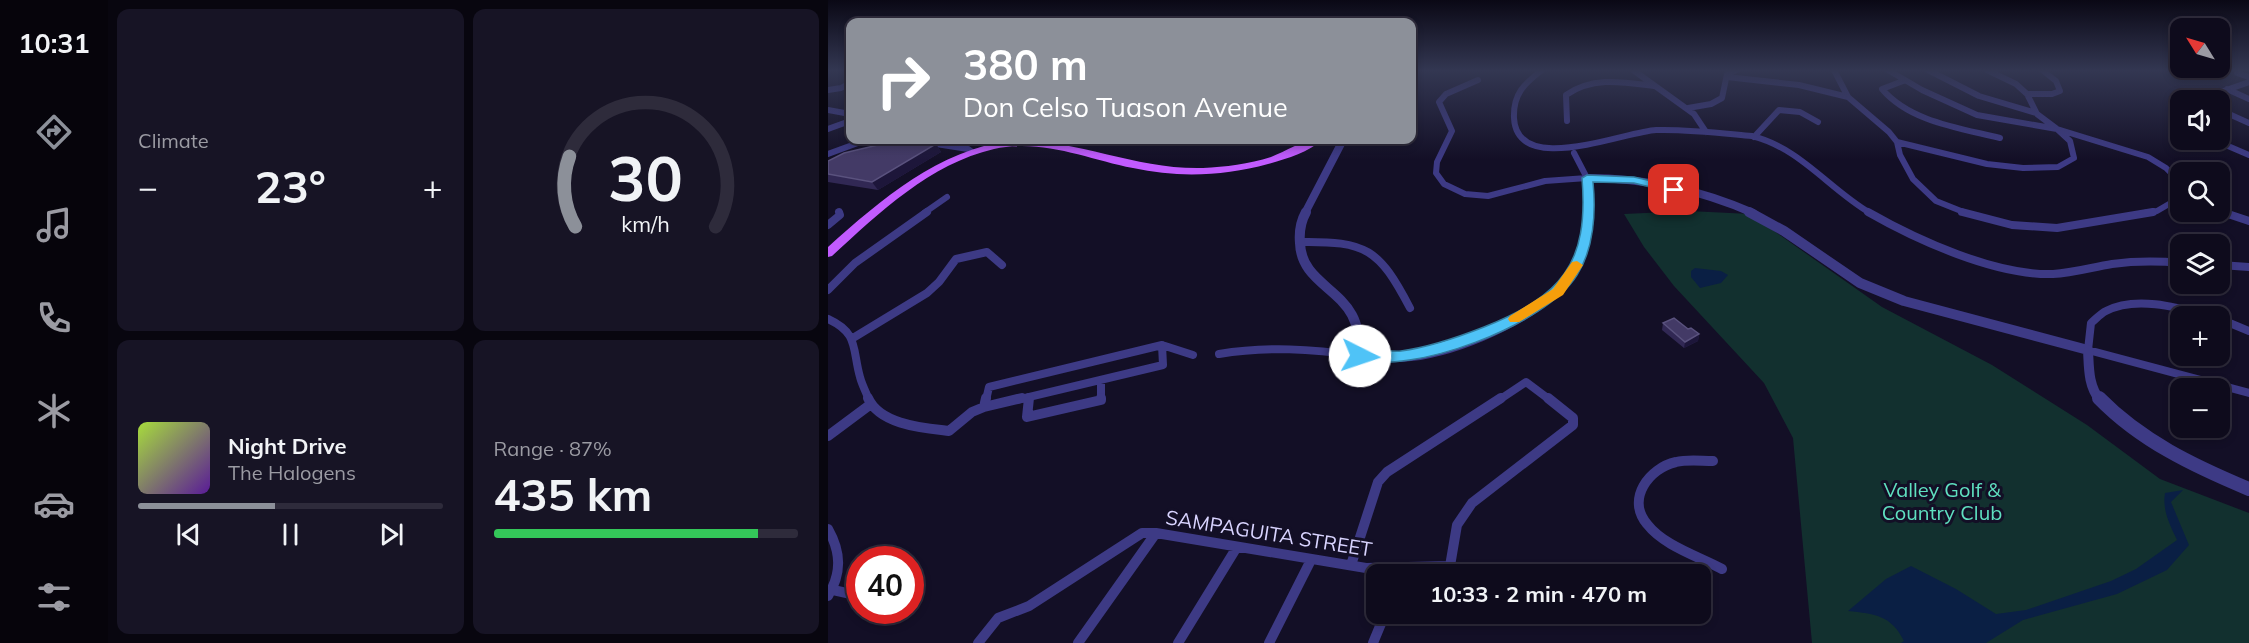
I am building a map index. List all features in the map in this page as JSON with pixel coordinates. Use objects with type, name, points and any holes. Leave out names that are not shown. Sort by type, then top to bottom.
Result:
[{"type":"main road","points":[[831,248],[917,177],[972,152],[1001,144]]},
{"type":"main road","points":[[1049,144],[1151,169],[1199,171],[1253,165],[1286,155],[1309,144]]},
{"type":"street","points":[[1441,100],[1440,109],[1451,124],[1452,132],[1436,164],[1436,172],[1440,181],[1468,195],[1491,197],[1544,182],[1587,178],[1634,180],[1736,206],[1772,224],[1860,284],[1879,293],[2249,393]]},
{"type":"street","points":[[1517,100],[1514,128],[1520,137],[1534,146],[1555,149],[1573,148],[1641,131],[1706,132],[1754,137],[1775,142],[1797,155],[1846,197],[1905,231],[1998,266],[2046,274],[2080,272],[2110,264],[2146,261],[2170,262]]},
{"type":"street","points":[[1566,100],[1567,121]]},
{"type":"street","points":[[1676,100],[1694,114],[1706,132]]},
{"type":"street","points":[[1688,108],[1711,104],[1718,100]]},
{"type":"street","points":[[1851,100],[1879,121],[1897,142],[1900,155],[1913,179],[1936,201],[1973,216],[2012,225],[2057,228],[2157,211],[2170,203]]},
{"type":"street","points":[[1893,100],[1899,106],[1929,118],[2000,138]]},
{"type":"street","points":[[1947,100],[1987,117],[2057,129],[2148,157],[2170,172]]},
{"type":"street","points":[[1897,142],[1987,164],[2023,168],[2058,167],[2074,158],[2074,148],[2067,136],[2037,114],[1992,100]]},
{"type":"street","points":[[2030,100],[2037,114]]},
{"type":"street","points":[[828,110],[846,113]]},
{"type":"street","points":[[1754,137],[1779,110],[1800,112],[1818,122]]},
{"type":"street","points":[[2230,114],[2249,123]]},
{"type":"street","points":[[828,129],[846,122]]},
{"type":"street","points":[[828,154],[855,144]]},
{"type":"street","points":[[936,144],[968,149],[972,152]]},
{"type":"street","points":[[1341,144],[1302,219],[1300,242],[1304,265],[1348,307],[1355,318],[1359,328],[1360,356]]},
{"type":"street","points":[[2230,147],[2249,155]]},
{"type":"street","points":[[1219,354],[1257,347],[1277,347],[1360,356],[1398,357],[1442,349],[1508,322],[1544,303],[1558,292],[1572,273],[1584,246],[1589,202],[1587,178],[1574,153]]},
{"type":"street","points":[[828,290],[855,263],[947,197]]},
{"type":"street","points":[[828,218],[839,212],[840,215],[828,225]]},
{"type":"street","points":[[2230,214],[2249,221]]},
{"type":"street","points":[[1300,242],[1337,241],[1367,249],[1385,263],[1410,308]]},
{"type":"street","points":[[853,338],[927,293],[957,259],[987,252],[1002,264]]},
{"type":"street","points":[[2230,266],[2249,267]]},
{"type":"street","points":[[2170,307],[2135,305],[2106,310],[2091,323],[2088,350],[2094,393],[2114,414],[2154,442],[2207,471],[2249,489]]},
{"type":"street","points":[[828,319],[839,324],[853,338],[860,378],[872,404],[896,422],[914,427],[949,431],[972,412],[984,407],[1163,365],[1162,345]]},
{"type":"street","points":[[2230,323],[2249,331]]},
{"type":"street","points":[[984,407],[989,387],[1162,345],[1193,355]]},
{"type":"street","points":[[1029,397],[1027,417],[1101,400],[1101,380]]},
{"type":"street","name":"SAMPAGUITA STREET","points":[[1351,565],[1373,493],[1388,472],[1515,388],[1526,382],[1531,384],[1573,418],[1573,425],[1472,503],[1463,513],[1455,524],[1450,564]]},
{"type":"street","points":[[828,436],[872,404]]},
{"type":"street","points":[[1713,460],[1675,462],[1651,473],[1640,488],[1638,505],[1645,523],[1656,533],[1722,569]]},
{"type":"street","points":[[828,529],[840,555],[838,574],[830,593],[846,595]]},
{"type":"street","name":"SAMPAGUITA STREET","points":[[978,643],[998,618],[1029,606],[1142,533],[1155,533],[1366,568]]},
{"type":"street","points":[[1078,643],[1155,533]]},
{"type":"street","points":[[1178,643],[1237,547]]},
{"type":"street","points":[[1269,643],[1311,560]]},
{"type":"street","points":[[1373,643],[1381,624]]},
{"type":"green space","name":"Valley Golf & Country Club","points":[[1689,211],[1750,214],[1882,307],[1992,365],[2087,425],[2160,479],[2249,513],[2249,643],[1812,643],[1793,438],[1764,383],[1674,286],[1644,247],[1624,214]]},
{"type":"water","points":[[1695,268],[1721,271],[1728,275],[1721,283],[1700,288],[1691,277],[1691,271]]},
{"type":"water","points":[[2183,490],[2171,502],[2189,545],[2167,570],[2117,594],[2023,620],[1986,643],[1901,643],[1904,641],[1899,632],[1888,621],[1866,613],[1848,611],[1886,579],[1911,566],[1956,589],[1996,614],[2026,610],[2111,581],[2136,569],[2177,540],[2169,523],[2164,499],[2165,493]]},
{"type":"building","points":[[882,144],[936,144],[872,182],[828,174],[828,161],[844,153]]},
{"type":"building","points":[[1674,318],[1699,334],[1685,342],[1663,323]]},
{"type":"slow traffic","points":[[1514,319],[1544,303],[1558,292],[1577,265]]},
{"type":"route","points":[[1360,356],[1398,357],[1442,349],[1508,322],[1544,303],[1558,292],[1579,261],[1584,246],[1589,202],[1587,178],[1609,177],[1634,180],[1674,190]]}]
